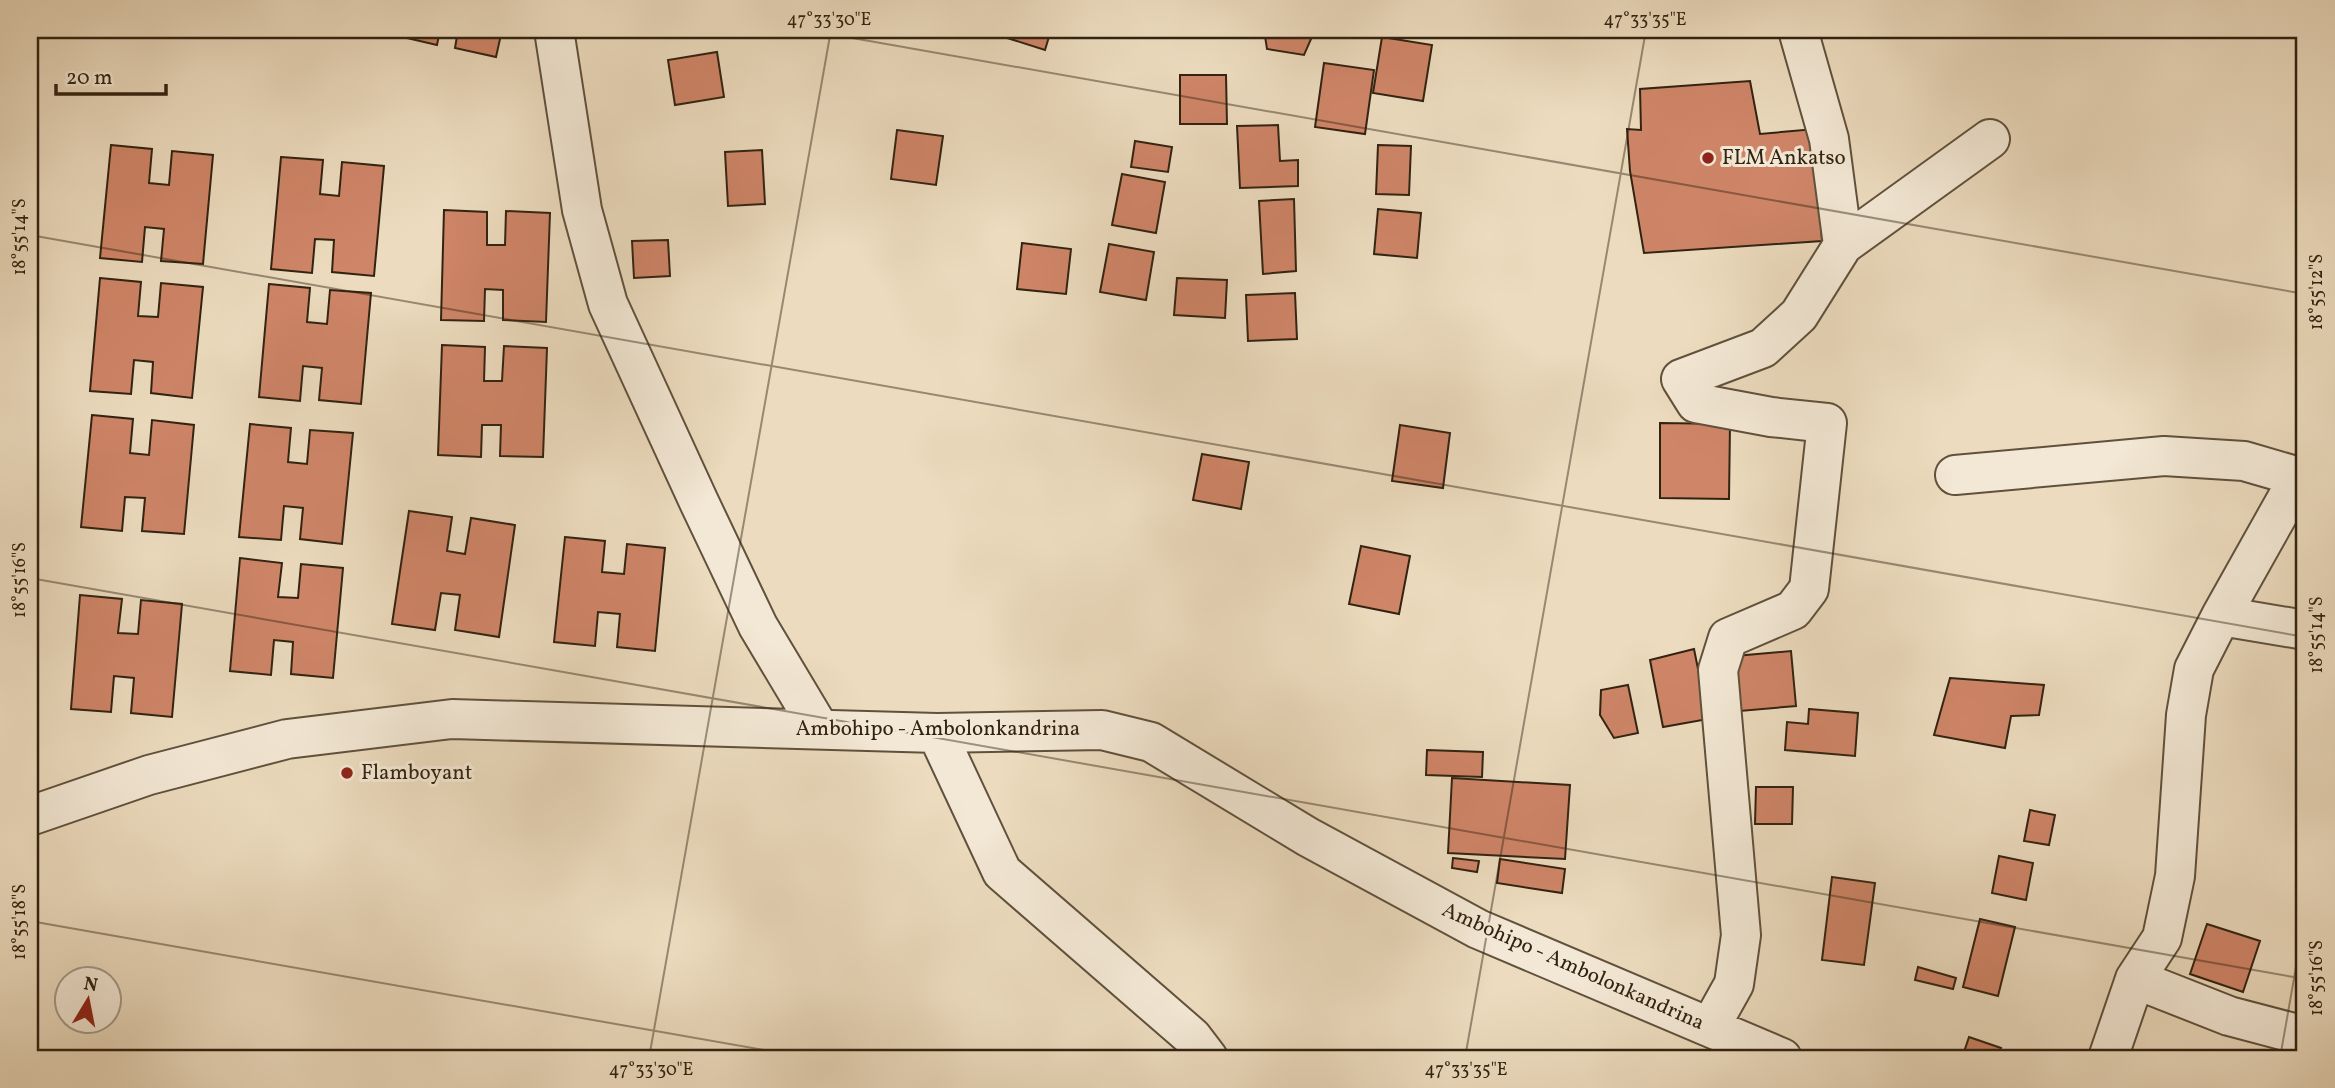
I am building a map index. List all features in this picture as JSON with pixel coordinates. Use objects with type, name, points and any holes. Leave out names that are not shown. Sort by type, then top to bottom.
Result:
[{"type":"street","points":[[554,30],[582,210],[608,304],[758,626],[819,728]]},
{"type":"street","points":[[1798,30],[1829,139],[1843,245]]},
{"type":"street","points":[[1710,1027],[1734,984],[1741,935],[1718,670],[1728,638],[1793,610],[1809,589],[1827,423],[1771,418],[1696,402],[1681,379],[1763,348],[1799,315],[1843,245],[1990,139]]},
{"type":"street","points":[[1955,475],[2164,456],[2302,468],[2194,669],[2186,715],[2175,876],[2162,938],[2135,979],[2108,1058]]},
{"type":"street","points":[[2221,616],[2305,630]]},
{"type":"street","name":"Ambohipo - Ambolonkandrina","points":[[30,816],[149,775],[287,739],[452,719],[937,733],[1102,730],[1151,743],[1308,837],[1478,929],[1782,1058]]},
{"type":"street","points":[[937,733],[1002,872],[1192,1037],[1209,1058]]},
{"type":"street","points":[[2135,979],[2229,1016],[2305,1036]]},
{"type":"building","points":[[52,30],[94,30],[94,35]]},
{"type":"building","points":[[113,30],[156,30],[155,38],[113,34]]},
{"type":"building","points":[[395,30],[440,30],[437,45],[394,35]]},
{"type":"building","points":[[458,30],[502,30],[496,57],[455,48]]},
{"type":"building","points":[[1003,30],[1051,30],[1045,50],[1001,36]]},
{"type":"building","points":[[1264,30],[1315,30],[1304,55],[1267,49]]},
{"type":"building","points":[[1382,37],[1432,45],[1423,101],[1373,93]]},
{"type":"building","points":[[717,52],[724,97],[675,105],[668,60]]},
{"type":"building","points":[[1324,63],[1374,70],[1365,134],[1315,127]]},
{"type":"building","points":[[1180,75],[1226,75],[1227,124],[1180,124]]},
{"type":"building","points":[[1750,81],[1760,134],[1815,129],[1822,241],[1644,253],[1630,171],[1627,129],[1641,130],[1640,89]]},
{"type":"building","points":[[1278,125],[1280,161],[1298,160],[1298,186],[1240,188],[1237,126]]},
{"type":"building","points":[[897,130],[943,136],[936,185],[891,179]]},
{"type":"building","points":[[1135,141],[1172,147],[1168,172],[1131,167]]},
{"type":"building","points":[[111,145],[152,149],[149,183],[169,185],[172,151],[213,155],[203,264],[161,261],[164,229],[145,227],[142,262],[100,258]]},
{"type":"building","points":[[1378,145],[1411,146],[1409,195],[1376,194]]},
{"type":"building","points":[[762,150],[765,204],[728,206],[725,152]]},
{"type":"building","points":[[281,157],[323,160],[320,194],[339,196],[342,162],[384,166],[374,276],[332,272],[334,240],[315,239],[312,273],[271,269]]},
{"type":"building","points":[[1122,174],[1165,182],[1156,233],[1112,225]]},
{"type":"building","points":[[1294,199],[1296,271],[1263,274],[1259,201]]},
{"type":"building","points":[[1378,209],[1421,213],[1417,258],[1374,254]]},
{"type":"building","points":[[444,210],[487,212],[487,245],[505,245],[506,211],[550,213],[546,322],[503,320],[503,290],[485,289],[484,321],[441,320]]},
{"type":"building","points":[[668,240],[670,276],[634,278],[632,241]]},
{"type":"building","points":[[1022,243],[1071,249],[1066,294],[1017,289]]},
{"type":"building","points":[[1109,244],[1154,252],[1146,300],[1100,292]]},
{"type":"building","points":[[100,278],[141,282],[138,316],[158,317],[161,283],[203,287],[192,398],[151,393],[153,362],[134,360],[131,394],[90,391]]},
{"type":"building","points":[[1177,278],[1227,280],[1225,318],[1174,315]]},
{"type":"building","points":[[269,284],[310,288],[307,322],[327,324],[330,290],[371,293],[361,404],[319,400],[322,368],[303,366],[300,401],[259,397]]},
{"type":"building","points":[[1295,293],[1297,339],[1248,341],[1246,295]]},
{"type":"building","points":[[442,345],[485,347],[484,381],[502,381],[504,346],[547,348],[543,457],[500,456],[501,425],[482,425],[481,457],[438,455]]},
{"type":"building","points":[[30,394],[33,394],[30,437]]},
{"type":"building","points":[[92,415],[133,419],[130,453],[149,455],[152,420],[194,425],[184,534],[142,531],[145,498],[125,497],[122,531],[81,527]]},
{"type":"building","points":[[1660,423],[1730,424],[1729,499],[1660,498]]},
{"type":"building","points":[[250,424],[291,428],[288,462],[307,464],[310,430],[353,433],[342,544],[300,539],[303,508],[284,506],[281,540],[239,537]]},
{"type":"building","points":[[1400,425],[1450,433],[1443,488],[1392,481]]},
{"type":"building","points":[[1202,454],[1249,462],[1241,509],[1193,500]]},
{"type":"building","points":[[409,511],[452,517],[447,551],[465,554],[471,518],[515,525],[499,637],[455,630],[460,595],[441,593],[435,630],[392,624]]},
{"type":"building","points":[[565,537],[605,541],[602,572],[624,574],[627,544],[665,548],[655,651],[617,647],[620,614],[598,612],[595,646],[554,642]]},
{"type":"building","points":[[1361,546],[1410,556],[1399,614],[1349,604]]},
{"type":"building","points":[[240,558],[282,563],[278,597],[298,598],[301,564],[343,568],[333,678],[291,674],[293,642],[274,640],[271,675],[230,671]]},
{"type":"building","points":[[80,595],[122,599],[118,633],[138,634],[141,600],[182,604],[172,717],[131,713],[134,678],[114,676],[111,712],[71,709]]},
{"type":"building","points":[[1694,649],[1708,719],[1663,727],[1650,660]]},
{"type":"building","points":[[1791,651],[1796,706],[1740,711],[1735,656]]},
{"type":"building","points":[[1950,678],[2044,685],[2039,715],[2011,716],[2005,748],[1934,735]]},
{"type":"building","points":[[1628,685],[1638,733],[1614,738],[1600,715],[1601,690]]},
{"type":"building","points":[[1809,709],[1858,713],[1855,756],[1785,750],[1787,722],[1808,724]]},
{"type":"building","points":[[1427,750],[1483,752],[1482,777],[1426,775]]},
{"type":"building","points":[[1452,778],[1570,785],[1565,859],[1448,853]]},
{"type":"building","points":[[1756,787],[1793,787],[1792,824],[1755,824]]},
{"type":"building","points":[[2030,810],[2055,815],[2049,845],[2024,841]]},
{"type":"building","points":[[1999,856],[2033,863],[2026,900],[1992,893]]},
{"type":"building","points":[[1453,858],[1479,861],[1477,872],[1452,868]]},
{"type":"building","points":[[1500,859],[1565,869],[1562,893],[1497,883]]},
{"type":"building","points":[[1832,877],[1875,883],[1864,965],[1822,960]]},
{"type":"building","points":[[1980,919],[2015,927],[1998,996],[1963,987]]},
{"type":"building","points":[[2207,924],[2260,941],[2243,992],[2190,974]]},
{"type":"building","points":[[1918,967],[1956,978],[1953,989],[1915,980]]},
{"type":"building","points":[[1969,1037],[2001,1048],[1998,1058],[1962,1058]]},
{"type":"place","name":"FLM Ankatso","points":[[1708,158]]},
{"type":"place","name":"Flamboyant","points":[[347,773]]}]
